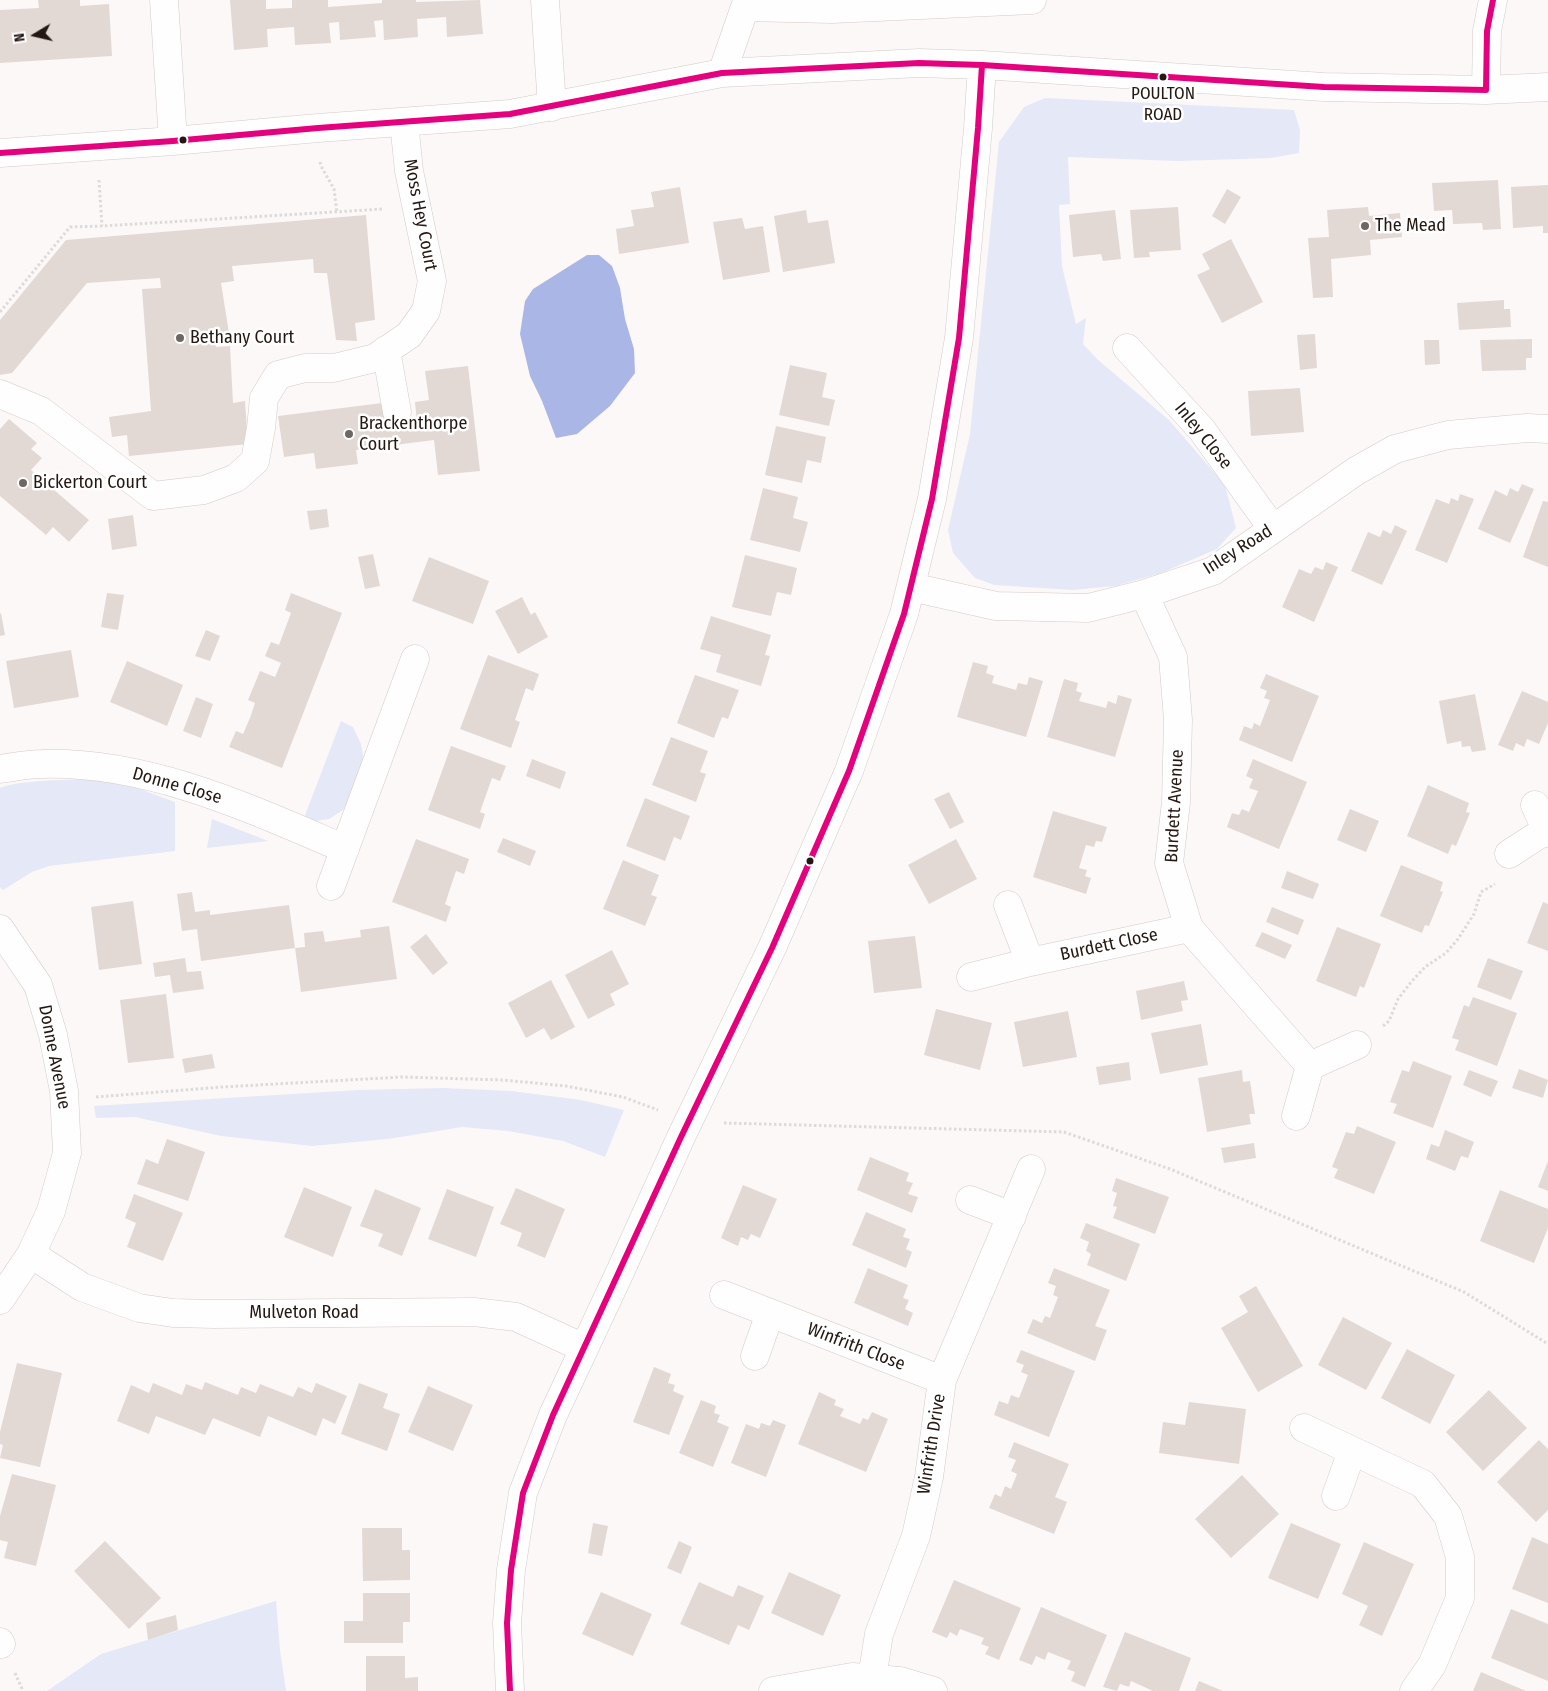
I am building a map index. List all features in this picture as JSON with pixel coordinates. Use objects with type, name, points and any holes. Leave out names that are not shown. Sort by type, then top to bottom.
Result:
[{"type":"street","points":[[164,0],[173,142]]},
{"type":"street","points":[[545,0],[552,106]]},
{"type":"street","points":[[722,73],[745,7],[832,9],[1032,0]]},
{"type":"street","points":[[1486,90],[1487,31],[1493,0]]},
{"type":"street","points":[[0,153],[173,142],[318,128],[510,114],[722,73],[919,63],[982,65],[1324,87],[1486,90],[1548,87]]},
{"type":"street","points":[[510,1691],[507,1623],[511,1570],[523,1493],[553,1415],[688,1122],[772,948],[848,771],[904,614],[932,499],[959,338],[982,65]]},
{"type":"street","name":"Moss Hey Court","points":[[0,394],[41,411],[153,496],[204,490],[236,478],[255,462],[264,398],[278,375],[305,368],[334,368],[375,358],[409,334],[426,311],[432,281],[409,171],[404,122]]},
{"type":"street","name":"Inley Close","points":[[1126,348],[1202,430],[1272,529]]},
{"type":"street","points":[[386,350],[397,412]]},
{"type":"street","name":"Inley Road","points":[[911,587],[996,606],[1088,608],[1144,594],[1213,571],[1356,471],[1395,449],[1448,435],[1548,428]]},
{"type":"street","name":"Burdett Avenue","points":[[1144,594],[1173,657],[1178,720],[1176,802],[1169,863],[1189,928],[1310,1066]]},
{"type":"street","points":[[331,886],[415,659]]},
{"type":"street","name":"Donne Close","points":[[0,769],[41,764],[108,768],[176,784],[244,806],[344,849]]},
{"type":"street","points":[[1509,854],[1547,831],[1535,804]]},
{"type":"street","points":[[1008,906],[1030,962]]},
{"type":"street","name":"Burdett Close","points":[[970,977],[1030,962],[1189,928]]},
{"type":"street","name":"Donne Avenue","points":[[0,929],[38,985],[53,1035],[65,1099],[67,1153],[51,1211],[31,1254],[0,1300]]},
{"type":"street","points":[[1296,1116],[1310,1066],[1357,1044]]},
{"type":"street","name":"Winfrith Drive","points":[[872,1678],[879,1634],[916,1536],[929,1477],[942,1380],[1031,1169]]},
{"type":"street","points":[[970,1200],[1012,1216]]},
{"type":"street","name":"Mulveton Road","points":[[31,1254],[82,1287],[139,1308],[173,1313],[214,1314],[474,1312],[516,1317],[584,1348]]},
{"type":"street","name":"Winfrith Close","points":[[724,1295],[942,1380]]},
{"type":"street","points":[[755,1356],[770,1313]]},
{"type":"street","points":[[1304,1428],[1423,1484],[1448,1516],[1460,1557],[1460,1598],[1432,1665],[1414,1691]]},
{"type":"street","points":[[1336,1496],[1352,1451]]},
{"type":"street","points":[[773,1691],[852,1677],[900,1681],[933,1691]]},
{"type":"path","points":[[318,128],[321,166],[334,189],[337,213]]},
{"type":"path","points":[[98,147],[102,226]]},
{"type":"path","points":[[0,312],[70,227],[416,207]]},
{"type":"path","points":[[1357,1044],[1364,1034],[1376,1031],[1389,1021],[1398,999],[1412,981],[1425,967],[1446,953],[1458,939],[1474,914],[1481,892],[1496,884],[1509,854]]},
{"type":"path","points":[[65,1099],[222,1087],[402,1078],[503,1080],[566,1086],[624,1097],[688,1122],[1064,1132],[1170,1169],[1464,1292],[1548,1342]]},
{"type":"shaded area","points":[[1045,98],[1294,110],[1300,130],[1299,153],[1271,158],[1178,161],[1068,157],[1070,204],[1059,205],[1062,266],[1076,324],[1086,318],[1083,344],[1097,359],[1169,420],[1225,485],[1236,528],[1217,549],[1161,573],[1115,586],[1072,590],[994,585],[975,578],[953,553],[948,530],[970,434],[999,142],[1024,107]]},
{"type":"shaded area","points":[[341,721],[353,727],[361,744],[365,766],[354,796],[343,810],[329,819],[316,821],[304,818]]},
{"type":"shaded area","points":[[87,779],[129,785],[175,802],[175,851],[49,866],[32,872],[3,890],[0,887],[0,788],[30,782]]},
{"type":"shaded area","points":[[212,819],[268,841],[207,848]]},
{"type":"shaded area","points":[[443,1088],[511,1091],[581,1100],[624,1110],[605,1157],[563,1141],[508,1131],[462,1127],[388,1139],[312,1146],[221,1136],[135,1117],[96,1118],[94,1106],[359,1090]]},
{"type":"shaded area","points":[[276,1601],[286,1691],[47,1691],[101,1654]]},
{"type":"water","points":[[587,255],[599,255],[612,266],[620,288],[625,319],[634,349],[635,373],[610,406],[577,434],[556,438],[530,376],[520,334],[525,301],[533,289]]},
{"type":"building","points":[[38,0],[80,0],[80,6],[109,4],[112,56],[0,63],[0,10],[39,8]]},
{"type":"building","points":[[230,0],[266,0],[266,9],[292,8],[292,0],[328,0],[328,7],[382,3],[382,0],[416,0],[416,2],[480,0],[483,34],[447,37],[446,17],[417,19],[418,37],[384,40],[383,20],[374,21],[376,37],[340,40],[339,22],[329,23],[331,43],[295,45],[294,27],[267,29],[268,47],[234,50]]},
{"type":"building","points":[[1498,180],[1501,229],[1483,230],[1482,223],[1453,224],[1452,210],[1434,211],[1432,183]]},
{"type":"building","points":[[1548,185],[1548,233],[1543,233],[1543,226],[1513,228],[1511,187]]},
{"type":"building","points":[[680,187],[689,243],[619,254],[616,229],[634,226],[631,210],[654,207],[651,192]]},
{"type":"building","points":[[1227,189],[1241,197],[1225,224],[1212,216]]},
{"type":"building","points":[[1178,207],[1181,250],[1149,252],[1150,257],[1134,258],[1130,210]]},
{"type":"building","name":"The Mead","points":[[1368,207],[1369,216],[1400,213],[1402,237],[1370,240],[1371,255],[1331,259],[1333,297],[1313,298],[1308,238],[1329,237],[1327,210]]},
{"type":"building","points":[[806,210],[808,223],[828,220],[835,263],[783,272],[774,216]]},
{"type":"building","points":[[1115,210],[1121,259],[1103,261],[1101,254],[1073,257],[1069,215]]},
{"type":"building","name":"Bethany Court","points":[[366,215],[375,320],[355,323],[357,341],[336,340],[327,273],[314,273],[313,259],[232,266],[234,281],[221,283],[229,333],[215,335],[216,347],[230,346],[233,403],[245,401],[248,444],[129,456],[127,435],[112,437],[109,417],[151,411],[142,289],[161,288],[160,278],[87,283],[12,373],[0,375],[0,320],[66,240]]},
{"type":"building","points":[[742,218],[745,229],[763,226],[770,272],[723,280],[713,222]]},
{"type":"building","points":[[1231,239],[1263,302],[1222,323],[1197,275],[1210,269],[1202,254]]},
{"type":"building","points":[[1504,300],[1504,309],[1510,309],[1511,327],[1459,330],[1457,303]]},
{"type":"building","points":[[1315,334],[1317,368],[1300,370],[1297,335]]},
{"type":"building","points":[[1532,339],[1532,358],[1526,358],[1526,370],[1482,371],[1480,340]]},
{"type":"building","points":[[1424,340],[1439,340],[1440,364],[1425,365]]},
{"type":"building","points":[[790,365],[827,373],[822,397],[835,400],[829,426],[779,415]]},
{"type":"building","points":[[468,366],[480,471],[438,475],[434,440],[356,450],[358,464],[316,469],[314,453],[284,457],[278,416],[382,403],[385,426],[417,423],[415,402],[429,400],[425,371]]},
{"type":"building","points":[[1300,388],[1304,432],[1251,436],[1248,391]]},
{"type":"building","name":"Bickerton Court","points":[[9,419],[37,443],[31,449],[42,458],[31,470],[89,520],[69,542],[53,527],[46,535],[0,496],[0,429]]},
{"type":"building","points":[[776,426],[826,437],[821,463],[807,460],[802,483],[765,475]]},
{"type":"building","points":[[1522,484],[1534,489],[1510,543],[1478,529],[1495,490],[1507,496],[1510,488],[1518,492]]},
{"type":"building","points":[[763,488],[798,497],[793,518],[808,522],[800,552],[750,540]]},
{"type":"building","points":[[1460,494],[1474,499],[1447,563],[1415,550],[1436,499],[1449,504],[1451,498],[1458,501]]},
{"type":"building","points":[[1543,501],[1548,502],[1548,567],[1523,557]]},
{"type":"building","points":[[327,509],[329,527],[310,530],[307,511]]},
{"type":"building","points":[[133,515],[137,546],[112,550],[108,519]]},
{"type":"building","points":[[1395,525],[1407,531],[1382,585],[1351,571],[1368,532],[1380,537],[1383,530],[1391,534]]},
{"type":"building","points":[[373,554],[380,586],[365,589],[358,557]]},
{"type":"building","points":[[745,555],[797,568],[791,595],[777,592],[771,616],[732,607]]},
{"type":"building","points":[[429,557],[489,581],[473,624],[412,601]]},
{"type":"building","points":[[1326,562],[1338,567],[1314,622],[1282,607],[1299,569],[1311,574],[1315,567],[1323,570]]},
{"type":"building","points":[[107,593],[124,595],[118,630],[101,627]]},
{"type":"building","points":[[291,593],[342,613],[282,768],[229,747],[236,731],[243,734],[250,718],[255,703],[248,700],[260,671],[275,677],[281,663],[265,656],[271,642],[279,645],[291,613],[285,610]]},
{"type":"building","points":[[522,597],[531,615],[535,612],[548,637],[518,654],[495,611]]},
{"type":"building","points":[[0,614],[5,635],[0,636]]},
{"type":"building","points":[[711,616],[771,635],[765,655],[770,656],[761,686],[716,672],[721,655],[700,649]]},
{"type":"building","points":[[206,630],[220,636],[210,661],[195,656]]},
{"type":"building","points":[[71,650],[79,697],[14,708],[6,661]]},
{"type":"building","points":[[488,655],[539,674],[533,691],[526,688],[515,720],[520,722],[511,748],[460,729]]},
{"type":"building","points":[[127,661],[183,685],[167,726],[110,702]]},
{"type":"building","points":[[973,662],[988,666],[986,673],[994,676],[992,683],[1016,690],[1018,683],[1027,685],[1029,677],[1043,681],[1026,737],[957,717]]},
{"type":"building","points":[[1266,674],[1319,696],[1292,762],[1239,740],[1244,726],[1252,729],[1254,723],[1260,726],[1270,700],[1264,698],[1267,691],[1260,688]]},
{"type":"building","points":[[695,675],[739,690],[728,719],[722,717],[714,738],[677,723]]},
{"type":"building","points":[[1064,679],[1078,683],[1076,691],[1082,693],[1079,701],[1106,708],[1108,701],[1116,704],[1118,695],[1132,699],[1115,757],[1047,737]]},
{"type":"building","points":[[1522,691],[1548,702],[1548,723],[1539,744],[1527,739],[1524,747],[1516,743],[1513,751],[1498,745]]},
{"type":"building","points":[[1475,694],[1486,750],[1472,752],[1470,746],[1462,747],[1461,741],[1447,744],[1439,701]]},
{"type":"building","points":[[196,697],[213,704],[201,738],[183,731]]},
{"type":"building","points":[[671,737],[708,751],[700,772],[706,774],[696,802],[652,785]]},
{"type":"building","points":[[451,746],[506,766],[500,781],[492,778],[480,812],[485,814],[480,829],[428,810]]},
{"type":"building","points":[[532,759],[566,772],[560,789],[526,776]]},
{"type":"building","points":[[1253,759],[1307,782],[1279,849],[1227,827],[1232,813],[1239,815],[1242,809],[1249,812],[1258,791],[1249,788],[1253,779],[1246,776]]},
{"type":"building","points":[[1428,785],[1469,803],[1466,812],[1470,813],[1456,846],[1452,844],[1448,854],[1407,836]]},
{"type":"building","points":[[949,792],[964,822],[950,829],[934,799]]},
{"type":"building","points":[[645,798],[690,816],[681,840],[674,837],[665,861],[626,846]]},
{"type":"building","points":[[1350,809],[1379,821],[1366,852],[1337,840]]},
{"type":"building","points":[[1053,811],[1107,827],[1102,842],[1096,841],[1094,847],[1086,845],[1079,868],[1087,870],[1085,876],[1091,878],[1086,894],[1033,877]]},
{"type":"building","points":[[503,838],[536,851],[530,866],[497,852]]},
{"type":"building","points":[[416,839],[469,859],[464,874],[456,871],[445,904],[451,907],[446,922],[392,902]]},
{"type":"building","points":[[956,839],[977,879],[929,904],[908,865]]},
{"type":"building","points":[[623,860],[659,875],[651,895],[657,897],[645,926],[603,909]]},
{"type":"building","points":[[1401,865],[1443,882],[1440,891],[1443,892],[1429,926],[1425,925],[1422,933],[1380,916]]},
{"type":"building","points":[[1287,871],[1319,884],[1313,899],[1281,888]]},
{"type":"building","points":[[192,892],[195,912],[210,910],[210,915],[289,905],[295,948],[201,961],[197,929],[182,931],[177,894]]},
{"type":"building","points":[[133,901],[142,964],[99,970],[91,907]]},
{"type":"building","points":[[1543,902],[1548,904],[1548,951],[1527,943]]},
{"type":"building","points":[[1272,907],[1304,920],[1298,935],[1266,922]]},
{"type":"building","points":[[389,926],[397,979],[301,992],[295,948],[305,947],[304,933],[323,931],[325,942],[361,937],[360,930]]},
{"type":"building","points":[[1337,927],[1381,944],[1364,988],[1360,986],[1356,997],[1316,981]]},
{"type":"building","points":[[1262,932],[1292,945],[1285,959],[1255,946]]},
{"type":"building","points":[[426,934],[448,963],[433,975],[410,947]]},
{"type":"building","points":[[915,936],[922,988],[874,993],[868,941]]},
{"type":"building","points":[[612,950],[629,984],[610,994],[615,1005],[588,1019],[565,975]]},
{"type":"building","points":[[185,958],[187,972],[201,971],[204,989],[173,993],[170,975],[155,977],[153,963]]},
{"type":"building","points":[[1488,958],[1523,971],[1511,1000],[1477,987]]},
{"type":"building","points":[[551,980],[575,1027],[551,1040],[544,1028],[526,1038],[508,1003]]},
{"type":"building","points":[[1184,981],[1188,1000],[1181,1001],[1183,1011],[1141,1020],[1136,991]]},
{"type":"building","points":[[166,994],[174,1058],[128,1063],[120,1000]]},
{"type":"building","points":[[1473,997],[1517,1013],[1497,1066],[1455,1050],[1459,1040],[1452,1038],[1464,1005],[1469,1007]]},
{"type":"building","points":[[936,1009],[992,1023],[980,1070],[924,1055]]},
{"type":"building","points":[[1068,1011],[1077,1057],[1023,1067],[1014,1022]]},
{"type":"building","points":[[1201,1024],[1208,1065],[1160,1074],[1151,1033]]},
{"type":"building","points":[[212,1054],[215,1068],[185,1073],[182,1059]]},
{"type":"building","points":[[1413,1061],[1452,1076],[1433,1128],[1393,1113],[1397,1104],[1390,1102],[1402,1070],[1409,1072]]},
{"type":"building","points":[[1129,1062],[1131,1080],[1099,1085],[1096,1067]]},
{"type":"building","points":[[1519,1069],[1548,1080],[1543,1098],[1512,1088]]},
{"type":"building","points":[[1242,1070],[1243,1082],[1250,1081],[1255,1114],[1249,1114],[1251,1124],[1207,1132],[1198,1078]]},
{"type":"building","points":[[1469,1070],[1498,1081],[1491,1097],[1463,1085]]},
{"type":"building","points":[[1357,1126],[1396,1142],[1374,1194],[1334,1178],[1338,1169],[1332,1167],[1346,1132],[1354,1134]]},
{"type":"building","points":[[1445,1130],[1474,1142],[1468,1158],[1461,1156],[1455,1171],[1426,1159],[1431,1144],[1439,1147]]},
{"type":"building","points":[[167,1139],[205,1152],[188,1201],[137,1184],[146,1159],[158,1164]]},
{"type":"building","points":[[1254,1143],[1256,1158],[1224,1163],[1221,1148]]},
{"type":"building","points":[[870,1157],[909,1173],[906,1181],[913,1183],[908,1194],[918,1197],[912,1213],[857,1190]]},
{"type":"building","points":[[1548,1161],[1548,1191],[1538,1187]]},
{"type":"building","points":[[1116,1178],[1169,1197],[1155,1234],[1113,1218],[1117,1207],[1113,1206],[1117,1193],[1112,1191]]},
{"type":"building","points":[[743,1185],[777,1199],[760,1238],[751,1234],[748,1240],[741,1237],[738,1246],[721,1238]]},
{"type":"building","points":[[304,1187],[352,1207],[333,1257],[284,1237]]},
{"type":"building","points":[[516,1188],[565,1209],[545,1258],[517,1246],[522,1233],[500,1224]]},
{"type":"building","points":[[375,1189],[421,1208],[402,1256],[378,1246],[383,1234],[360,1226]]},
{"type":"building","points":[[447,1189],[494,1207],[476,1257],[428,1239]]},
{"type":"building","points":[[1500,1190],[1548,1209],[1548,1228],[1534,1263],[1480,1241]]},
{"type":"building","points":[[134,1194],[183,1213],[163,1261],[127,1247],[136,1223],[125,1218]]},
{"type":"building","points":[[866,1212],[906,1229],[903,1237],[910,1239],[906,1249],[912,1252],[906,1268],[852,1245]]},
{"type":"building","points":[[1086,1223],[1140,1244],[1126,1281],[1087,1265],[1091,1254],[1086,1251],[1089,1242],[1080,1238]]},
{"type":"building","points":[[868,1268],[908,1285],[903,1298],[909,1300],[905,1309],[913,1313],[908,1326],[854,1303]]},
{"type":"building","points":[[1054,1268],[1110,1290],[1095,1326],[1107,1330],[1095,1361],[1027,1333],[1033,1319],[1042,1323],[1045,1316],[1050,1318],[1058,1297],[1053,1295],[1056,1286],[1048,1283]]},
{"type":"building","points":[[1256,1286],[1303,1366],[1258,1392],[1221,1328],[1248,1312],[1239,1296]]},
{"type":"building","points":[[1343,1317],[1392,1343],[1366,1390],[1318,1365]]},
{"type":"building","points":[[1407,1349],[1455,1375],[1430,1424],[1381,1398]]},
{"type":"building","points":[[1021,1350],[1075,1371],[1049,1437],[994,1415],[999,1401],[1008,1404],[1011,1395],[1019,1398],[1028,1375],[1021,1372],[1024,1365],[1016,1362]]},
{"type":"building","points":[[17,1363],[62,1373],[40,1467],[0,1458],[3,1445],[0,1444],[0,1432]]},
{"type":"building","points":[[654,1367],[671,1374],[668,1383],[675,1385],[673,1391],[684,1396],[669,1435],[633,1422]]},
{"type":"building","points":[[205,1382],[238,1395],[241,1387],[256,1393],[260,1384],[293,1397],[298,1387],[312,1393],[316,1383],[347,1396],[335,1424],[323,1418],[316,1436],[268,1416],[260,1437],[213,1418],[205,1435],[156,1416],[149,1434],[117,1421],[131,1385],[149,1393],[153,1383],[182,1395],[186,1384],[202,1390]]},
{"type":"building","points":[[359,1383],[388,1394],[383,1408],[400,1414],[387,1451],[341,1434]]},
{"type":"building","points":[[428,1386],[473,1405],[453,1451],[408,1432]]},
{"type":"building","points":[[1489,1390],[1527,1428],[1483,1471],[1446,1432]]},
{"type":"building","points":[[819,1392],[836,1400],[834,1405],[844,1409],[840,1416],[860,1424],[863,1418],[868,1420],[872,1412],[888,1419],[866,1472],[798,1444]]},
{"type":"building","points":[[701,1400],[716,1406],[714,1413],[720,1415],[717,1422],[729,1427],[713,1467],[679,1453]]},
{"type":"building","points":[[1189,1402],[1246,1409],[1239,1464],[1159,1453],[1163,1422],[1185,1425]]},
{"type":"building","points":[[773,1420],[786,1425],[766,1477],[731,1463],[746,1424],[759,1429],[761,1423],[770,1426]]},
{"type":"building","points":[[1539,1440],[1548,1449],[1548,1510],[1536,1522],[1497,1482]]},
{"type":"building","points":[[1014,1442],[1069,1464],[1055,1497],[1067,1502],[1054,1534],[989,1508],[995,1494],[1001,1497],[1005,1486],[1011,1489],[1017,1474],[1011,1471],[1016,1460],[1008,1457]]},
{"type":"building","points":[[12,1474],[56,1485],[36,1566],[4,1558],[8,1542],[0,1540],[0,1516]]},
{"type":"building","points":[[1242,1475],[1279,1514],[1231,1558],[1195,1519]]},
{"type":"building","points":[[593,1523],[608,1526],[602,1556],[588,1553]]},
{"type":"building","points":[[1291,1523],[1341,1544],[1318,1599],[1268,1578]]},
{"type":"building","points":[[362,1528],[402,1528],[402,1550],[410,1550],[410,1580],[363,1581]]},
{"type":"building","points":[[1532,1537],[1548,1544],[1548,1603],[1512,1589]]},
{"type":"building","points":[[105,1541],[161,1598],[129,1629],[74,1571]]},
{"type":"building","points":[[679,1541],[692,1547],[681,1574],[667,1568]]},
{"type":"building","points":[[1364,1542],[1414,1564],[1382,1636],[1359,1625],[1368,1606],[1342,1594]]},
{"type":"building","points":[[789,1572],[841,1595],[823,1636],[771,1613]]},
{"type":"building","points":[[954,1580],[1021,1608],[999,1660],[985,1654],[989,1647],[981,1644],[984,1638],[960,1629],[957,1636],[950,1632],[947,1638],[932,1632]]},
{"type":"building","points":[[699,1582],[733,1597],[738,1585],[764,1596],[749,1630],[738,1625],[729,1645],[680,1624]]},
{"type":"building","points":[[601,1592],[652,1614],[633,1656],[582,1634]]},
{"type":"building","points":[[363,1593],[410,1593],[410,1622],[403,1622],[403,1643],[344,1643],[344,1621],[363,1621]]},
{"type":"building","points":[[1041,1607],[1107,1635],[1085,1687],[1071,1681],[1075,1672],[1067,1669],[1071,1661],[1048,1652],[1045,1660],[1036,1656],[1032,1665],[1019,1660]]},
{"type":"building","points":[[1511,1609],[1548,1624],[1548,1681],[1491,1658]]},
{"type":"building","points":[[176,1615],[178,1630],[148,1640],[146,1623]]},
{"type":"building","points":[[1125,1632],[1191,1658],[1179,1691],[1153,1691],[1131,1681],[1129,1687],[1120,1684],[1117,1691],[1103,1687]]},
{"type":"building","points":[[366,1656],[405,1656],[405,1678],[418,1677],[418,1691],[366,1691]]},
{"type":"building","points":[[1481,1672],[1526,1691],[1473,1691]]},
{"type":"building","points":[[1199,1681],[1223,1691],[1195,1691]]},
{"type":"transit line","points":[[0,153],[510,114],[722,73],[919,63],[982,65],[1324,87],[1486,90],[1487,31],[1493,0]]},
{"type":"transit line","points":[[510,1691],[507,1623],[511,1570],[523,1493],[553,1415],[681,1137],[772,948],[849,771],[904,614],[932,499],[959,338],[982,65]]},
{"type":"place","name":"POULTON ROAD","points":[[1163,77]]},
{"type":"place","name":"The Mead","points":[[1365,226]]},
{"type":"place","name":"Bethany Court","points":[[180,338]]},
{"type":"place","name":"Brackenthorpe Court","points":[[349,434]]},
{"type":"place","name":"Bickerton Court","points":[[23,483]]}]
